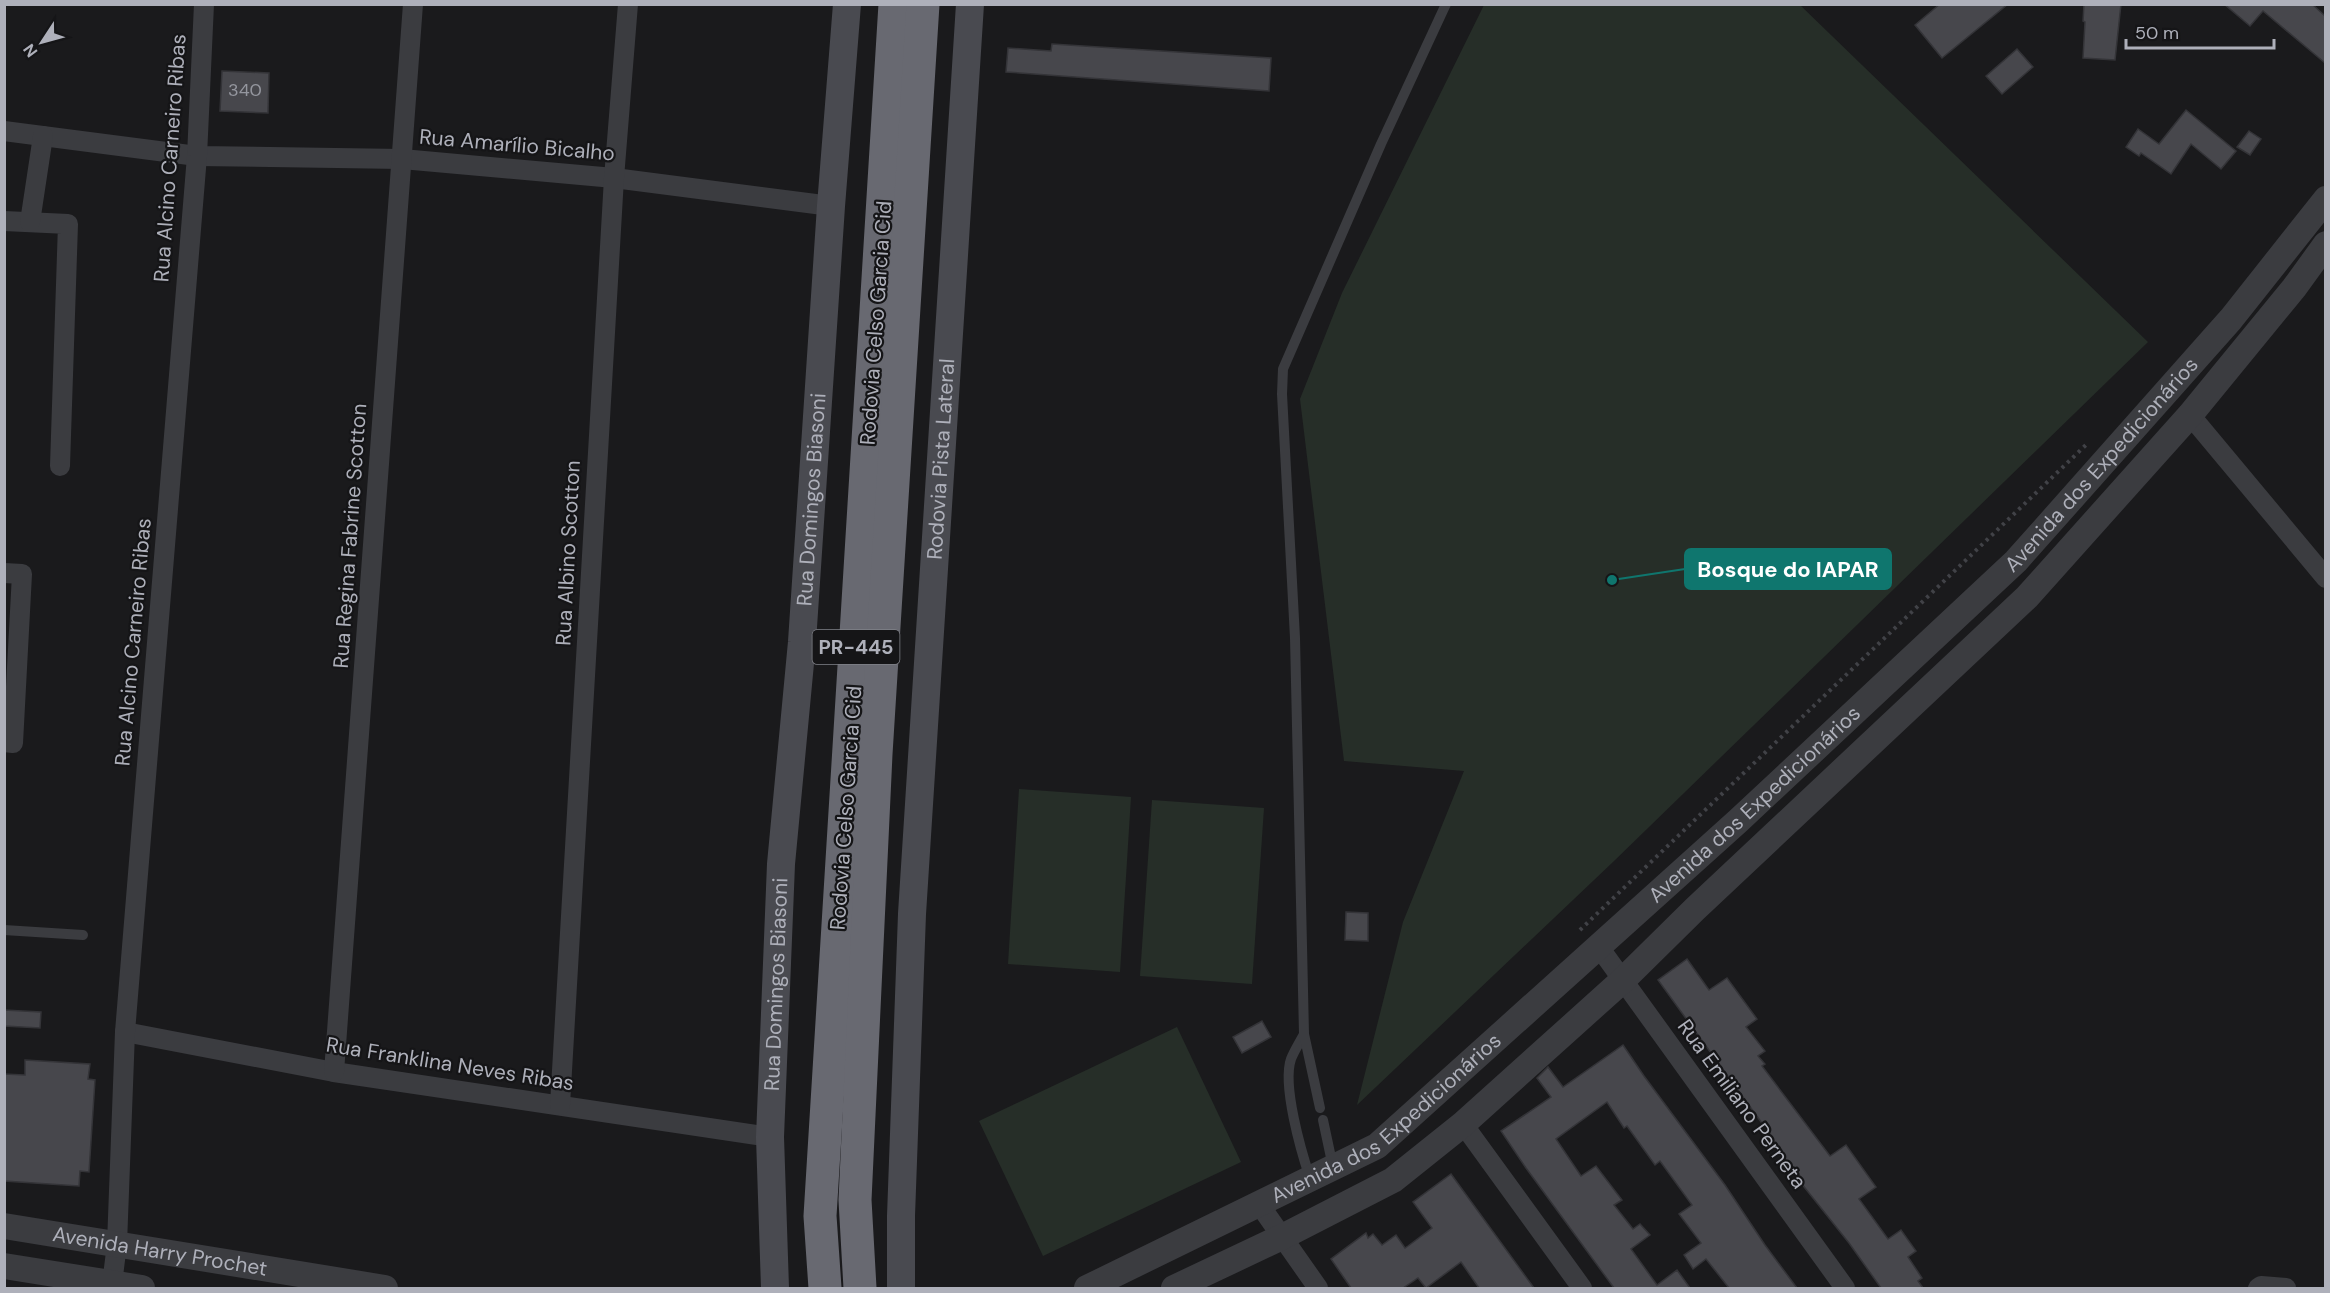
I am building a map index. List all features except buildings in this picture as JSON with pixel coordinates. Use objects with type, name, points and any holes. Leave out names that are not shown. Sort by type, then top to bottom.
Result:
[{"type":"highway","name":"Rodovia Celso Garcia Cid","points":[[825,1288],[820,1216],[895,4]]},
{"type":"highway","name":"Rodovia Celso Garcia Cid","points":[[860,1288],[855,1200],[875,777],[923,4]]},
{"type":"main road","name":"Rua Domingos Biasoni","points":[[770,1137],[782,864],[802,642],[847,4]]},
{"type":"main road","name":"Rodovia Pista Lateral","points":[[901,1288],[901,1216],[912,914],[970,4]]},
{"type":"main road","points":[[768,1282],[770,1137]]},
{"type":"street","name":"Rua Alcino Carneiro Ribas","points":[[112,1284],[117,1244],[125,1032],[197,156],[204,4]]},
{"type":"street","name":"Rua Regina Fabrine Scotton","points":[[334,1072],[413,4]]},
{"type":"street","name":"Rua Albino Scotton","points":[[560,1105],[614,178],[628,4]]},
{"type":"street","name":"Rua Amarílio Bicalho","points":[[4,131],[197,156],[402,159],[614,178],[831,206]]},
{"type":"street","points":[[30,222],[43,136]]},
{"type":"street","name":"Avenida dos Expedicionários","points":[[1088,1288],[1377,1146],[1738,820],[2016,561],[2231,319],[2325,199]]},
{"type":"street","points":[[4,220],[68,224],[60,466]]},
{"type":"street","name":"Avenida dos Expedicionários","points":[[1174,1288],[1282,1238],[1393,1180],[1463,1124],[1623,980],[1695,909],[2027,597],[2190,415],[2294,288],[2325,245]]},
{"type":"street","points":[[2165,392],[2190,415],[2325,578]]},
{"type":"street","points":[[4,573],[22,574],[13,742],[4,742]]},
{"type":"street","name":"Rua Emiliano Perneta","points":[[1599,947],[1845,1288]]},
{"type":"street","name":"Rua Franklina Neves Ribas","points":[[125,1032],[334,1072],[770,1137]]},
{"type":"street","points":[[1463,1124],[1582,1288]]},
{"type":"street","points":[[1259,1204],[1318,1288]]},
{"type":"street","name":"Avenida Harry Prochet","points":[[4,1226],[385,1288]]},
{"type":"street","name":"Avenida Harry Prochet","points":[[4,1266],[142,1288]]},
{"type":"street","points":[[2258,1288],[2261,1286],[2286,1288]]},
{"type":"lane","points":[[1320,1108],[1304,1034],[1295,638],[1282,394],[1283,369],[1381,144],[1446,4]]},
{"type":"lane","points":[[4,930],[83,935]]},
{"type":"lane","points":[[1304,1034],[1290,1060],[1288,1083],[1291,1108],[1310,1179]]},
{"type":"lane","points":[[1323,1120],[1333,1168]]},
{"type":"path","points":[[1578,932],[2096,436]]},
{"type":"shaded area","points":[[1484,5],[1800,5],[2148,342],[1613,862],[1357,1105],[1403,922],[1464,771],[1344,761],[1300,399],[1342,293]]},
{"type":"shaded area","points":[[1019,789],[1131,797],[1120,972],[1008,964]]},
{"type":"shaded area","points":[[1152,800],[1264,808],[1252,984],[1140,976]]},
{"type":"shaded area","points":[[1177,1027],[1241,1162],[1043,1256],[979,1121]]},
{"type":"place","name":"Bosque do IAPAR","points":[[1612,580]]}]
